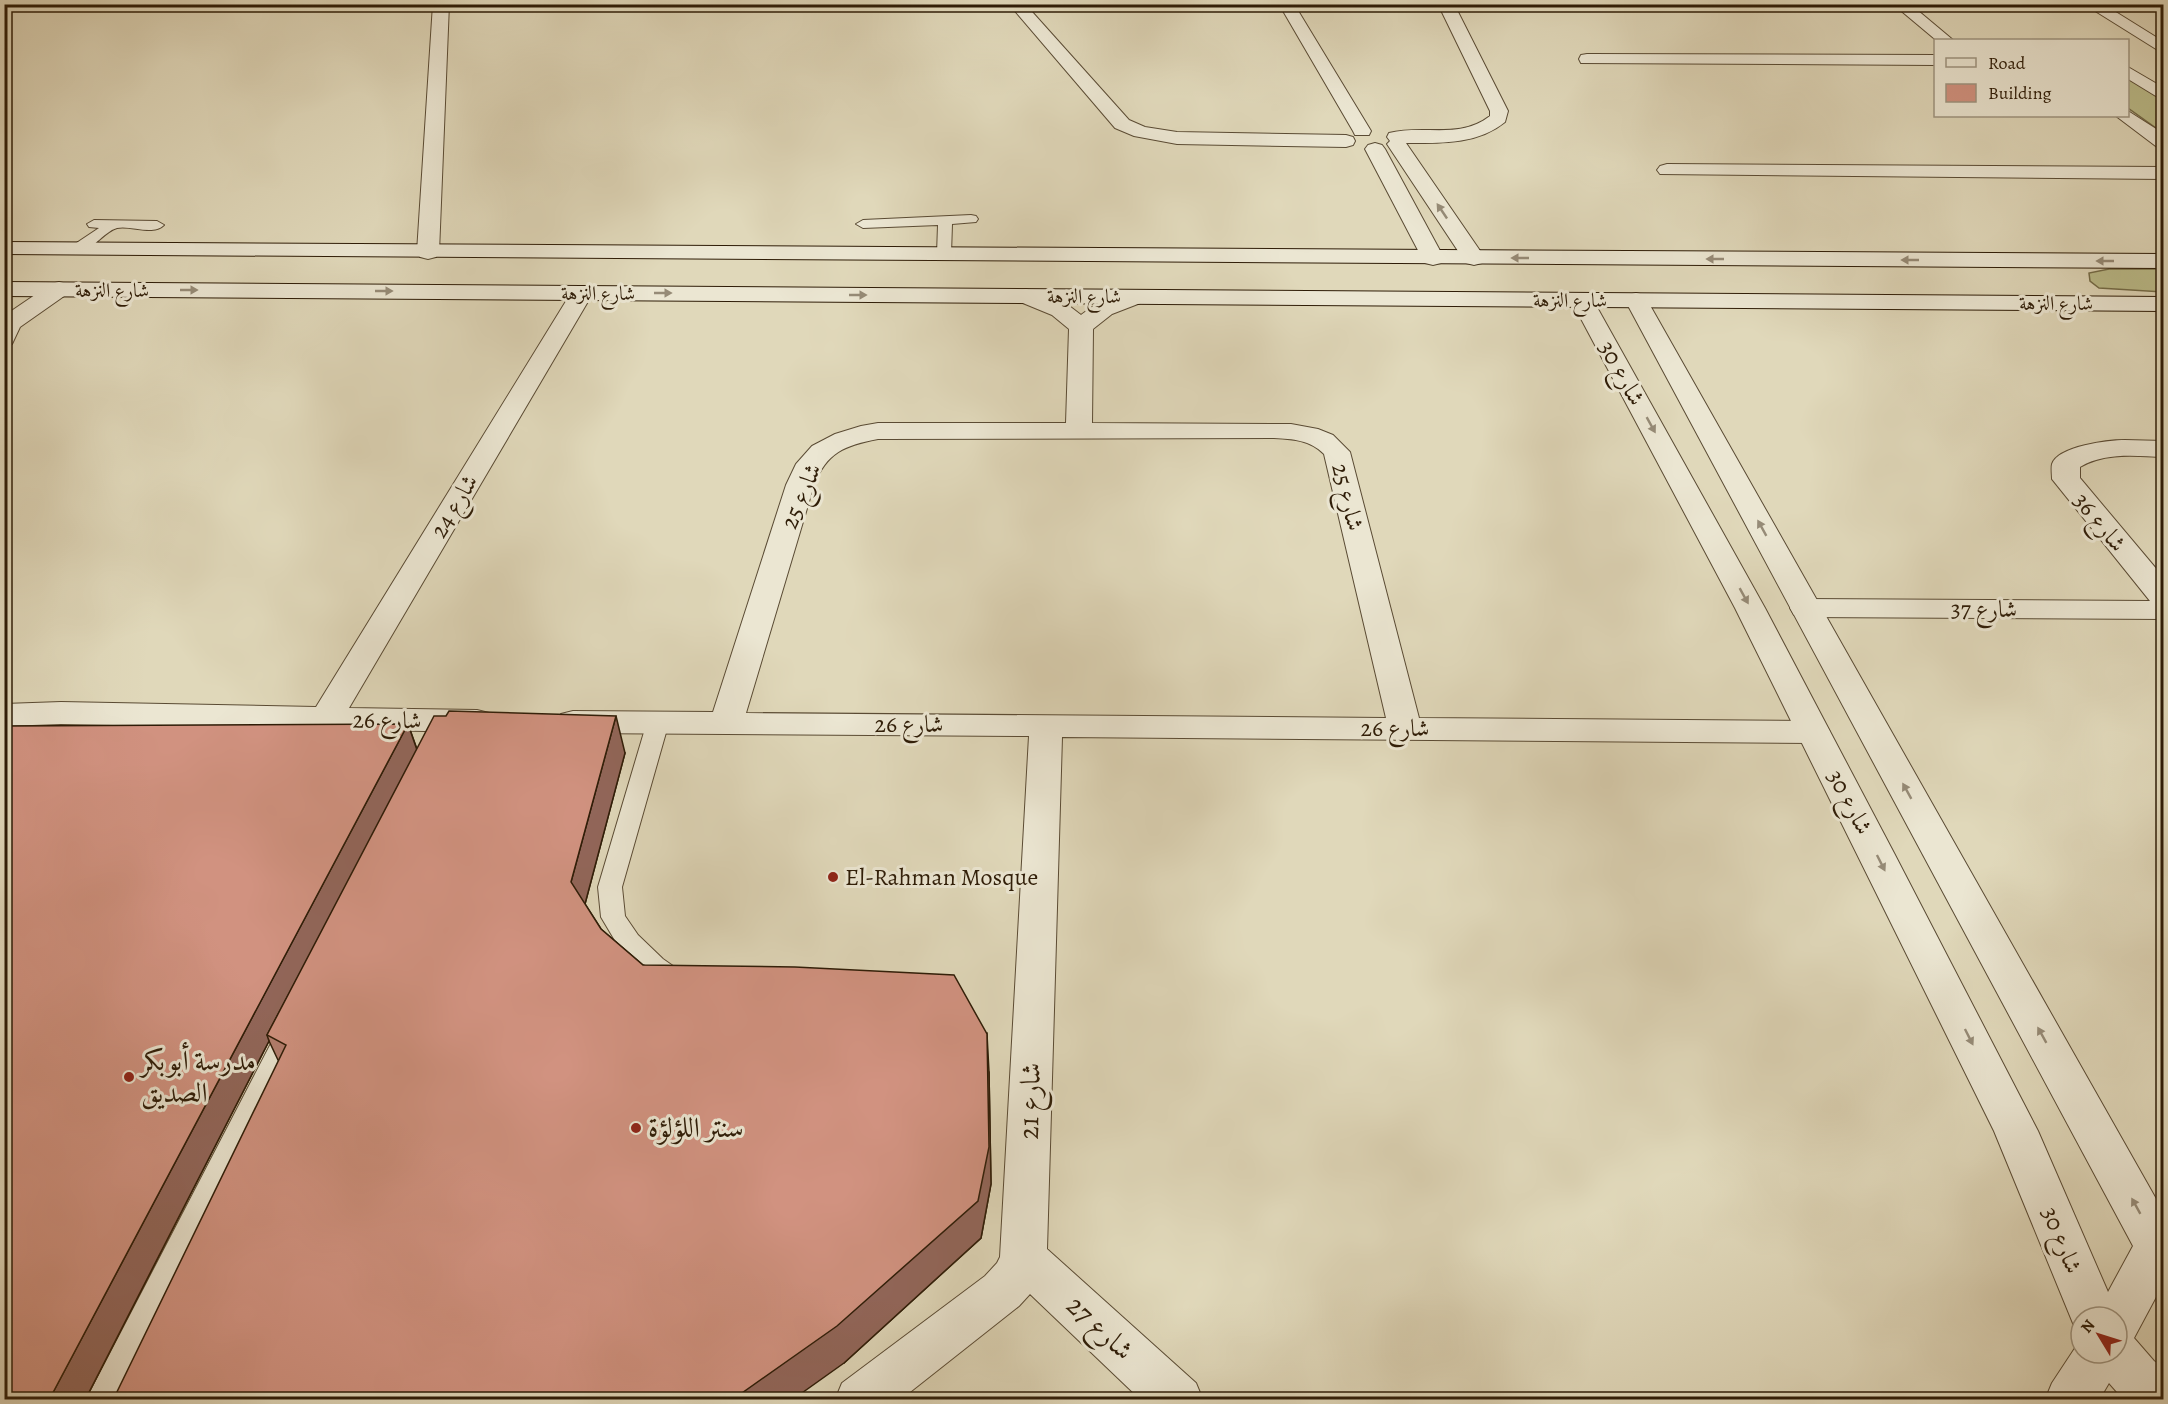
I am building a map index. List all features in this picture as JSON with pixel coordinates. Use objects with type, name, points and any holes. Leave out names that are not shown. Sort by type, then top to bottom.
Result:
[{"type":"street","points":[[428,252],[441,4]]},
{"type":"street","points":[[1016,4],[1122,124],[1133,130],[1177,138],[1354,136],[1382,132],[1396,140],[1474,258]]},
{"type":"street","points":[[1286,4],[1354,136],[1357,147],[1375,149],[1396,140],[1459,135],[1478,131],[1492,126],[1499,118],[1499,111],[1446,4]]},
{"type":"street","points":[[1900,4],[1944,39]]},
{"type":"street","points":[[2091,4],[2163,49]]},
{"type":"street","points":[[1587,59],[1934,60]]},
{"type":"street","points":[[2134,63],[2163,60]]},
{"type":"street","points":[[2134,63],[2163,96]]},
{"type":"street","points":[[2126,117],[2163,143]]},
{"type":"street","points":[[1375,149],[1433,258]]},
{"type":"street","points":[[1667,170],[2163,173]]},
{"type":"street","name":"شارع النزهة","points":[[4,249],[2163,261]]},
{"type":"street","points":[[880,254],[925,271],[928,282],[912,295]]},
{"type":"street","points":[[1142,256],[1132,261],[1126,268],[1126,275],[1140,288],[1170,297]]},
{"type":"street","name":"شارع النزهة","points":[[4,289],[2163,304]]},
{"type":"street","points":[[4,298],[59,289]]},
{"type":"street","points":[[4,339],[9,324],[59,289]]},
{"type":"street","name":"شارع 24","points":[[326,718],[582,293]]},
{"type":"street","points":[[1026,296],[1069,315],[1081,327],[1079,430]]},
{"type":"street","points":[[1081,327],[1104,309],[1135,297]]},
{"type":"street","name":"شارع 30","points":[[1582,300],[1750,608],[2016,1131],[2089,1305]]},
{"type":"street","name":"شارع 30","points":[[1636,300],[2161,1252]]},
{"type":"street","points":[[1605,340],[1630,337],[1658,340]]},
{"type":"street","name":"شارع 25","points":[[726,723],[792,512],[807,468],[814,458],[840,441],[878,431],[1079,430],[1294,432],[1314,436],[1332,446],[1337,452],[1405,728]]},
{"type":"street","name":"شارع 36","points":[[2163,448],[2106,448],[2081,453],[2066,464],[2066,479],[2163,598]]},
{"type":"street","name":"شارع 37","points":[[1805,608],[2163,610]]},
{"type":"street","name":"شارع 26","points":[[4,715],[61,713],[326,718],[443,732],[507,721]]},
{"type":"street","name":"شارع 26","points":[[542,722],[1813,732]]},
{"type":"street","name":"شارع 21","points":[[860,1400],[1002,1291],[1016,1276],[1023,1257],[1046,726]]},
{"type":"street","points":[[2128,1305],[2161,1252]]},
{"type":"street","name":"شارع 27","points":[[1023,1257],[1178,1400]]},
{"type":"street","points":[[2070,1400],[2092,1365]]},
{"type":"street","points":[[2125,1365],[2136,1378],[2163,1399]]},
{"type":"lane","points":[[863,224],[971,219]]},
{"type":"lane","points":[[944,254],[945,220]]},
{"type":"lane","points":[[94,224],[157,225]]},
{"type":"lane","points":[[77,249],[113,225]]},
{"type":"lane","points":[[658,722],[610,887],[613,917],[629,942],[654,966],[686,987]]},
{"type":"lane","points":[[102,1400],[302,1007]]},
{"type":"green space","points":[[2129,78],[2163,101],[2163,133],[2129,109]]},
{"type":"green space","points":[[2109,269],[2163,269],[2163,292],[2099,288],[2090,281],[2089,273]]},
{"type":"building","name":"سنتر اللؤلؤة","points":[[449,711],[616,716],[571,882],[601,929],[643,965],[795,967],[954,975],[987,1034],[989,1147],[978,1201],[837,1326],[732,1400],[113,1400],[286,1045],[267,1035],[434,716],[446,716]]},
{"type":"building","name":"مدرسة أبوبكر الصديق","points":[[408,724],[49,1400],[4,1400],[4,726]]},
{"type":"place","name":"El-Rahman Mosque","points":[[833,877]]},
{"type":"place","name":"مدرسة أبوبكر الصديق","points":[[129,1077]]},
{"type":"place","name":"سنتر اللؤلؤة","points":[[636,1128]]}]
